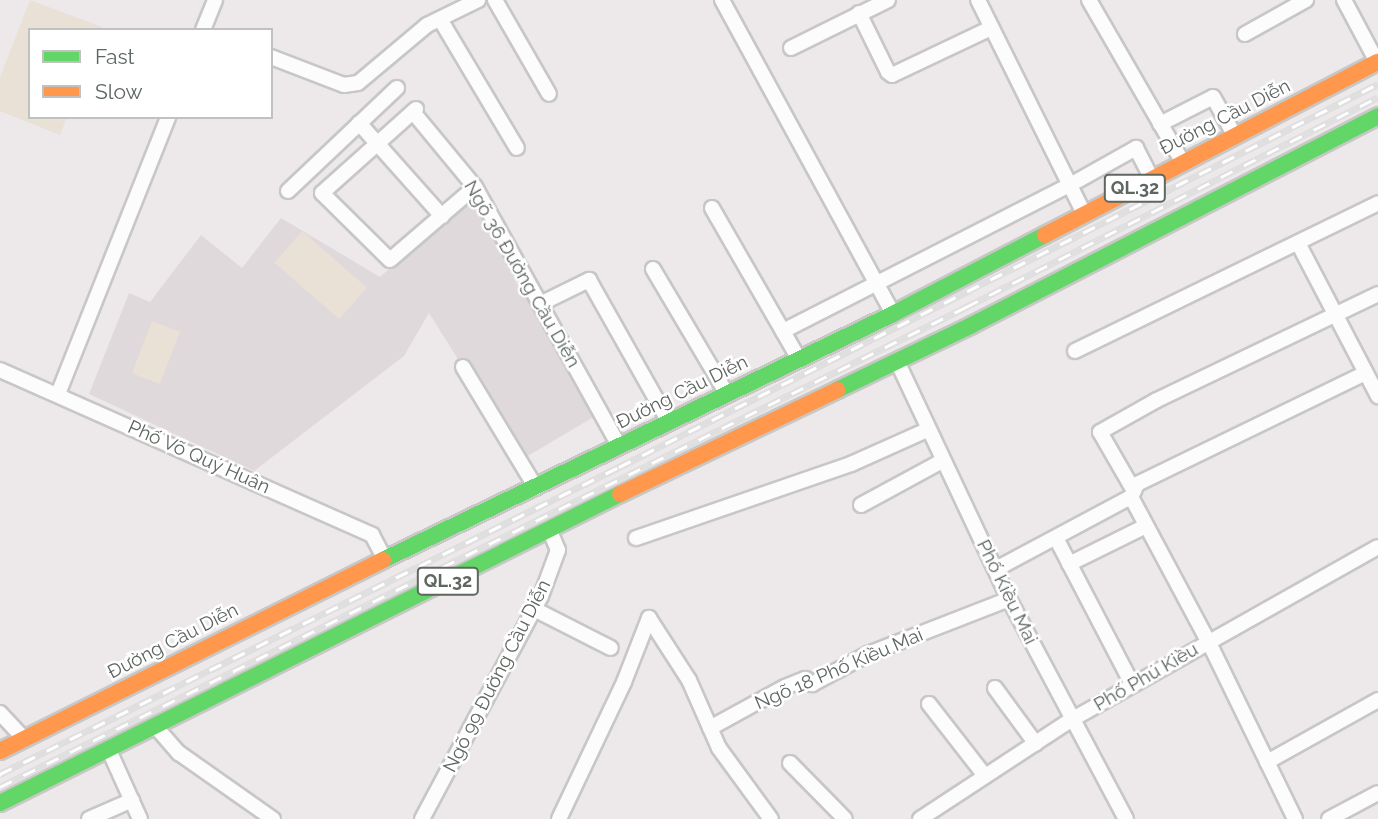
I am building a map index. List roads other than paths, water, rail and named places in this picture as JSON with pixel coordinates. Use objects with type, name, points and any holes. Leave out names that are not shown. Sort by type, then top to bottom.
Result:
[{"type":"highway","name":"Đường Cầu Diễn","points":[[0,751],[385,559],[893,314],[1377,62]]},
{"type":"highway","name":"QL.32","points":[[0,803],[897,361],[1378,116]]},
{"type":"highway","points":[[687,413],[706,453]]},
{"type":"street","points":[[204,28],[215,0]]},
{"type":"street","points":[[273,58],[344,85],[358,83],[393,51],[440,19],[478,0]]},
{"type":"street","points":[[495,0],[549,93]]},
{"type":"street","points":[[722,0],[893,314]]},
{"type":"street","points":[[791,48],[888,0]]},
{"type":"street","points":[[978,0],[1084,214]]},
{"type":"street","points":[[1089,0],[1182,163]]},
{"type":"street","points":[[1245,34],[1306,0]]},
{"type":"street","points":[[1344,0],[1377,62]]},
{"type":"street","points":[[859,13],[888,72],[892,75],[991,28]]},
{"type":"street","points":[[440,19],[517,148]]},
{"type":"street","points":[[288,191],[397,88]]},
{"type":"street","points":[[1160,124],[1213,97],[1235,136]]},
{"type":"street","name":"Ngõ 36 Đường Cầu Diễn","points":[[377,142],[414,110],[475,187],[620,446]]},
{"type":"street","points":[[58,394],[167,119]]},
{"type":"street","points":[[359,123],[442,216]]},
{"type":"street","points":[[377,142],[322,193],[390,260],[475,187]]},
{"type":"street","points":[[783,331],[1070,186],[1136,148],[1152,179]]},
{"type":"street","points":[[1075,351],[1378,203]]},
{"type":"street","points":[[712,208],[799,359]]},
{"type":"street","points":[[1298,243],[1378,396]]},
{"type":"street","points":[[653,269],[727,394]]},
{"type":"street","points":[[540,304],[589,280],[669,422]]},
{"type":"street","points":[[1296,819],[1100,432],[1157,400],[1378,294]]},
{"type":"street","name":"Phố Kiều Mai","points":[[897,361],[1009,599],[1126,819]]},
{"type":"street","points":[[463,367],[536,488]]},
{"type":"street","name":"Phố Võ Quý Huân","points":[[0,370],[372,535],[385,559]]},
{"type":"street","points":[[996,569],[1133,494],[1138,484],[1366,373]]},
{"type":"street","points":[[636,538],[851,464],[928,430]]},
{"type":"street","points":[[861,505],[942,461]]},
{"type":"street","points":[[1069,564],[1146,526]]},
{"type":"street","name":"Ngõ 99 Đường Cầu Diễn","points":[[422,819],[534,609],[558,550],[550,531]]},
{"type":"street","points":[[1056,538],[1132,684]]},
{"type":"street","name":"Phố Phú Kiều","points":[[930,816],[985,776],[1071,720],[1378,547]]},
{"type":"street","name":"Ngõ 18 Phố Kiều Mai","points":[[710,728],[785,687],[805,679],[812,684],[868,654],[1009,599]]},
{"type":"street","points":[[534,609],[611,649]]},
{"type":"street","points":[[559,819],[624,682],[649,618],[690,680],[719,748],[771,819]]},
{"type":"street","points":[[995,688],[1036,744]]},
{"type":"street","points":[[1267,762],[1378,700]]},
{"type":"street","points":[[929,704],[985,776]]},
{"type":"street","points":[[0,713],[24,739]]},
{"type":"street","points":[[156,727],[179,754],[273,819]]},
{"type":"street","points":[[109,750],[140,819]]},
{"type":"street","points":[[790,763],[845,819]]},
{"type":"street","points":[[1329,819],[1378,793]]},
{"type":"street","points":[[89,819],[132,800]]},
{"type":"railway","points":[[0,774],[619,467],[1378,84]]},
{"type":"railway","points":[[0,787],[966,307],[1378,97]]}]
